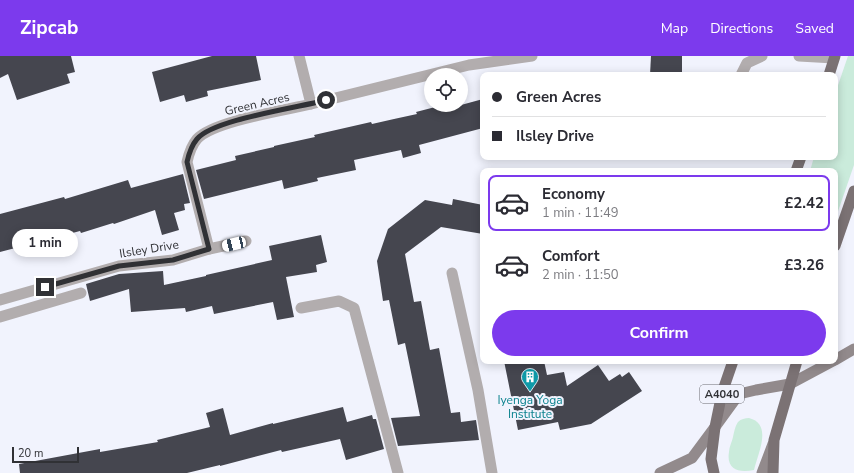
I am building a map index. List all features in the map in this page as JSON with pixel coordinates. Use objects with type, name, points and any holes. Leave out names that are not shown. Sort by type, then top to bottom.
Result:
[{"type":"main road","points":[[830,72],[835,57]]},
{"type":"main road","points":[[838,237],[854,191]]},
{"type":"main road","points":[[838,358],[854,349]]},
{"type":"main road","name":"A4040","points":[[714,473],[711,459],[716,427],[722,393],[732,364]]},
{"type":"main road","points":[[762,473],[774,440],[796,364]]},
{"type":"main road","points":[[660,473],[692,458],[716,427],[738,394],[790,384],[827,364]]},
{"type":"main road","points":[[773,473],[774,440]]},
{"type":"street","points":[[299,56],[311,104]]},
{"type":"street","name":"Green Acres","points":[[209,249],[187,162],[190,148],[198,138],[209,131],[230,122],[311,104],[430,74],[468,61],[532,56]]},
{"type":"street","points":[[742,72],[747,63],[762,56]]},
{"type":"street","points":[[799,56],[835,57]]},
{"type":"street","points":[[209,249],[246,241]]},
{"type":"street","name":"Ilsley Drive","points":[[0,300],[119,266],[173,260],[209,249]]},
{"type":"street","points":[[452,273],[478,390],[492,473]]},
{"type":"street","points":[[0,317],[81,293]]},
{"type":"street","points":[[301,308],[339,301],[354,308],[398,473]]},
{"type":"green space","points":[[848,56],[854,56],[854,165],[838,211],[838,168],[811,168],[813,160],[838,160],[838,85]]},
{"type":"green space","points":[[749,418],[756,421],[760,426],[762,440],[754,470],[743,471],[735,469],[730,463],[729,448],[738,422]]},
{"type":"building","points":[[0,56],[71,56],[75,72],[67,74],[70,83],[17,100],[8,74],[0,78]]},
{"type":"building","points":[[212,56],[256,56],[261,80],[207,91],[208,96],[186,102],[184,95],[160,102],[152,72]]},
{"type":"building","points":[[651,56],[682,56],[682,72],[650,72]]},
{"type":"building","points":[[480,100],[480,129],[419,145],[421,153],[403,158],[401,150],[354,160],[356,170],[317,178],[318,181],[284,189],[282,180],[204,199],[196,170],[236,160],[235,156],[315,137],[314,135],[371,122],[372,124],[417,114],[416,112],[424,110],[424,112],[468,112],[468,103]]},
{"type":"building","points":[[183,174],[190,203],[184,204],[185,210],[174,213],[179,230],[162,235],[155,210],[114,224],[113,223],[81,233],[80,231],[0,252],[0,214],[64,197],[65,199],[128,180],[131,188]]},
{"type":"building","points":[[453,199],[480,204],[480,234],[441,227],[405,254],[414,302],[421,301],[430,350],[439,348],[451,413],[460,412],[461,422],[476,420],[479,440],[398,446],[391,418],[420,416],[405,343],[398,345],[389,300],[383,301],[377,261],[388,229],[425,200],[452,205]]},
{"type":"building","points":[[321,235],[327,262],[316,265],[317,272],[286,277],[294,317],[277,320],[273,302],[214,314],[212,306],[186,312],[185,308],[131,312],[129,289],[90,301],[86,284],[119,274],[163,271],[164,285],[272,260],[269,246]]},
{"type":"building","points":[[505,364],[545,364],[547,375],[564,372],[567,386],[598,365],[609,381],[620,374],[622,377],[629,372],[642,391],[591,424],[560,430],[558,422],[518,430]]},
{"type":"building","points":[[343,407],[347,422],[372,415],[373,419],[376,419],[384,449],[346,460],[340,439],[282,452],[281,450],[187,473],[20,473],[19,464],[100,449],[100,452],[158,442],[157,440],[210,427],[206,413],[223,408],[230,435],[273,423]]},
{"type":"place","name":"Iyenga Yoga Institute","points":[[530,392]]},
{"type":"route","points":[[45,287],[119,266],[173,260],[209,249],[187,162],[190,148],[198,138],[209,131],[230,122],[326,100]]}]
